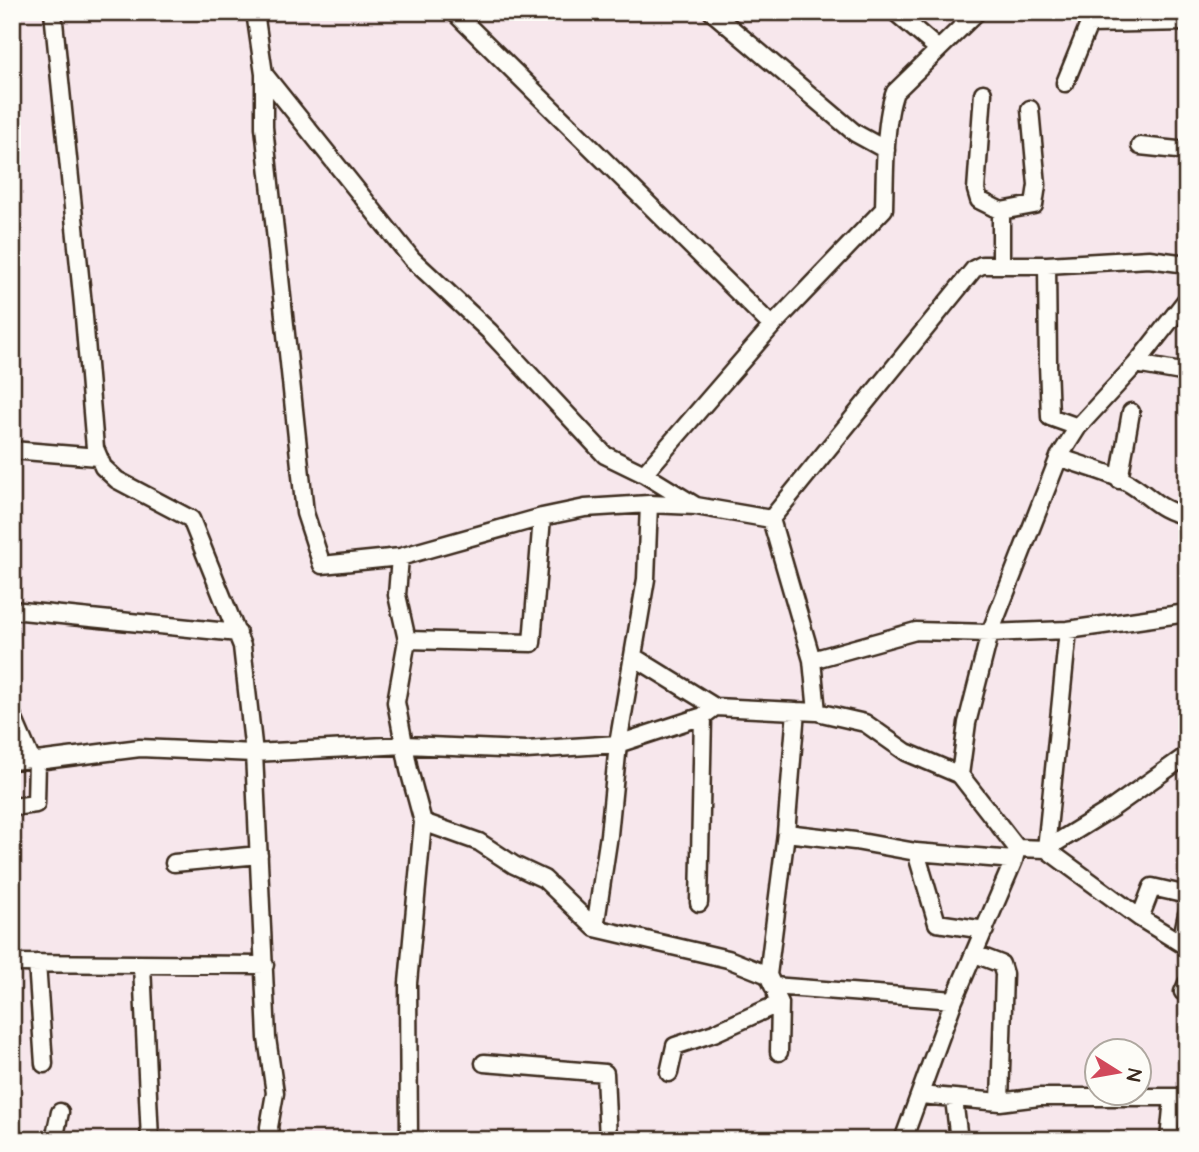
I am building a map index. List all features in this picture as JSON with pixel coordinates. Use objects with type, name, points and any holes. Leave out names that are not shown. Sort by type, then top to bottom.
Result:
[{"type":"street","points":[[54,12],[95,449],[103,467],[117,480],[191,519],[242,646],[254,752],[267,1038],[275,1093],[271,1140]]},
{"type":"street","points":[[255,12],[264,74],[264,127],[305,513],[322,565],[400,557],[542,517],[585,508],[649,504],[696,506],[771,519]]},
{"type":"street","points":[[454,12],[772,327]]},
{"type":"street","points":[[712,12],[855,133],[886,150]]},
{"type":"street","points":[[895,12],[938,49]]},
{"type":"street","points":[[643,474],[772,327],[884,209],[886,150],[891,102],[895,92],[977,12]]},
{"type":"street","points":[[1065,83],[1094,18],[1187,22]]},
{"type":"street","points":[[264,74],[412,259],[489,331],[605,455],[696,506]]},
{"type":"street","points":[[983,93],[976,190],[979,200],[1001,212],[1034,205],[1037,185],[1030,109]]},
{"type":"street","points":[[1140,146],[1187,151]]},
{"type":"street","points":[[1001,212],[1001,265]]},
{"type":"street","points":[[771,519],[974,269],[982,265],[1047,265],[1149,259],[1187,264]]},
{"type":"street","points":[[1047,265],[1051,417],[1078,427]]},
{"type":"street","points":[[960,775],[967,723],[990,633],[1059,457],[1078,427],[1136,364],[1187,299]]},
{"type":"street","points":[[1136,364],[1187,373]]},
{"type":"street","points":[[1119,480],[1131,412]]},
{"type":"street","points":[[12,450],[98,457]]},
{"type":"street","points":[[1059,457],[1129,483],[1171,513],[1187,516]]},
{"type":"street","points":[[595,928],[609,835],[618,744],[646,579],[649,504]]},
{"type":"street","points":[[407,640],[532,643],[542,517]]},
{"type":"street","points":[[771,519],[812,660],[817,712]]},
{"type":"street","points":[[400,557],[397,594],[407,640],[396,702],[409,770],[423,822],[408,983],[409,1140]]},
{"type":"street","points":[[12,610],[238,634]]},
{"type":"street","points":[[812,660],[916,631],[990,633],[1068,630],[1187,613]]},
{"type":"street","points":[[1046,849],[1068,630]]},
{"type":"street","points":[[634,657],[709,712]]},
{"type":"street","points":[[12,761],[140,748],[254,752],[405,745],[526,750],[618,744],[709,712],[796,710],[865,723],[906,752],[960,775],[1015,854]]},
{"type":"street","points":[[779,1052],[780,1003],[770,981],[796,710]]},
{"type":"street","points":[[699,903],[709,712]]},
{"type":"street","points":[[12,715],[34,760],[36,804],[12,807]]},
{"type":"street","points":[[786,833],[916,852],[1015,854],[1046,849],[1114,807],[1187,755]]},
{"type":"street","points":[[423,822],[479,842],[544,879],[595,928],[728,959],[770,981],[954,1000]]},
{"type":"street","points":[[1046,849],[1140,918],[1184,945],[1187,914]]},
{"type":"street","points":[[916,852],[937,923],[985,930]]},
{"type":"street","points":[[903,1140],[954,1000],[1015,854]]},
{"type":"street","points":[[174,863],[259,855]]},
{"type":"street","points":[[1140,918],[1152,887],[1187,895]]},
{"type":"street","points":[[975,954],[1001,964],[1004,974],[1000,1102]]},
{"type":"street","points":[[12,963],[265,965]]},
{"type":"street","points":[[37,963],[44,1064]]},
{"type":"street","points":[[142,965],[150,1140]]},
{"type":"street","points":[[668,1073],[675,1046],[714,1033],[780,1003]]},
{"type":"street","points":[[484,1063],[605,1073],[608,1140]]},
{"type":"street","points":[[920,1095],[1000,1102],[1039,1097],[1180,1098],[1169,1140]]},
{"type":"street","points":[[954,1099],[959,1140]]},
{"type":"street","points":[[54,1140],[60,1112]]}]
